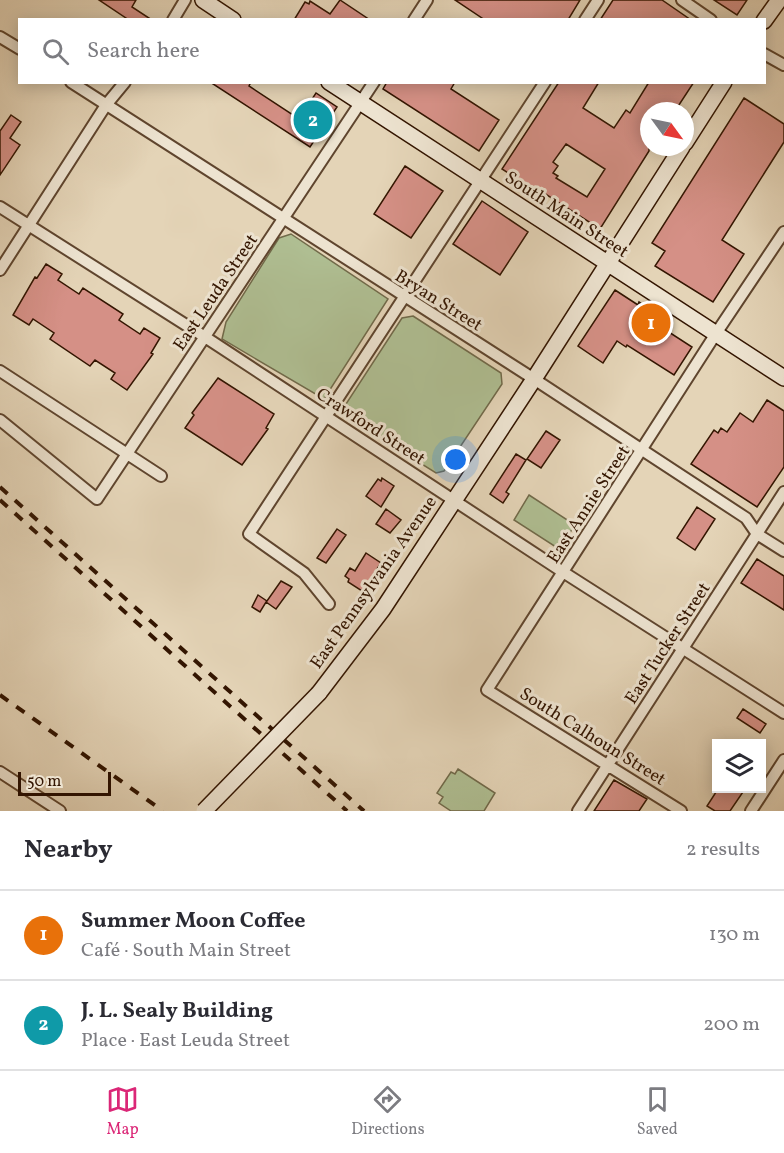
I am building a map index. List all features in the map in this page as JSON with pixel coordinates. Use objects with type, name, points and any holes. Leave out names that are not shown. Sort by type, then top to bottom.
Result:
[{"type":"street","points":[[174,18],[185,0]]},
{"type":"street","points":[[204,0],[230,18]]},
{"type":"street","points":[[415,18],[427,0]]},
{"type":"street","points":[[586,18],[598,0]]},
{"type":"street","points":[[682,0],[708,18]]},
{"type":"street","points":[[766,19],[778,0]]},
{"type":"street","points":[[0,37],[18,48]]},
{"type":"street","points":[[766,55],[784,65]]},
{"type":"street","name":"Bryan Street","points":[[74,84],[642,449],[746,518],[757,534],[784,551]]},
{"type":"street","points":[[0,270],[106,105],[122,84]]},
{"type":"street","name":"South Main Street","points":[[332,84],[784,378]]},
{"type":"street","name":"East Leuda Street","points":[[0,420],[97,499],[373,84]]},
{"type":"street","points":[[329,604],[304,573],[249,534],[544,84]]},
{"type":"street","points":[[694,129],[723,84]]},
{"type":"street","name":"East Pennsylvania Avenue","points":[[204,811],[319,693],[383,609],[676,156]]},
{"type":"street","name":"Crawford Street","points":[[0,207],[205,337],[563,572],[784,713]]},
{"type":"street","name":"East Annie Street","points":[[487,690],[784,232]]},
{"type":"street","points":[[0,371],[161,476]]},
{"type":"street","name":"East Tucker Street","points":[[578,811],[784,492]]},
{"type":"street","name":"South Calhoun Street","points":[[487,690],[681,811]]},
{"type":"street","points":[[751,811],[784,760]]},
{"type":"street","points":[[0,772],[60,811]]},
{"type":"green space","points":[[291,234],[388,299],[324,399],[222,339],[226,322],[279,238]]},
{"type":"green space","points":[[413,316],[501,373],[502,384],[444,471],[436,473],[348,418],[344,407],[402,318]]},
{"type":"green space","points":[[529,495],[575,525],[559,549],[514,520]]},
{"type":"green space","points":[[458,769],[495,793],[484,811],[451,811],[439,803],[443,797],[437,793],[451,772],[455,774]]},
{"type":"building","points":[[99,0],[136,0],[132,7],[149,18],[126,18]]},
{"type":"building","points":[[340,0],[367,18],[295,18],[305,2],[309,4],[310,1],[330,14]]},
{"type":"building","points":[[455,0],[580,0],[569,18],[482,18]]},
{"type":"building","points":[[613,0],[662,0],[688,18],[601,18]]},
{"type":"building","points":[[714,0],[747,0],[737,15]]},
{"type":"building","points":[[213,84],[250,84],[249,86],[299,119],[316,93],[337,107],[310,147]]},
{"type":"building","points":[[386,84],[454,84],[451,89],[499,120],[479,151],[383,89]]},
{"type":"building","points":[[558,84],[598,84],[583,108],[614,128],[626,110],[630,113],[648,84],[693,84],[681,102],[640,102],[640,156],[646,156],[600,229],[544,193],[543,195],[502,169]],"holes":[[[566,144],[605,169],[587,197],[556,178],[558,176],[553,173],[558,166],[553,162]]]},
{"type":"building","points":[[744,98],[784,124],[784,142],[722,240],[744,254],[713,302],[655,266],[665,251],[652,243]]},
{"type":"building","points":[[11,115],[21,122],[10,138],[20,145],[0,175],[0,131]]},
{"type":"building","points":[[405,166],[443,191],[411,238],[374,214]]},
{"type":"building","points":[[482,201],[528,232],[500,275],[453,244]]},
{"type":"building","points":[[46,264],[62,274],[58,280],[79,294],[83,288],[123,314],[119,320],[140,334],[144,328],[160,338],[151,353],[153,354],[127,390],[111,379],[115,373],[95,360],[90,366],[50,339],[54,333],[33,319],[29,325],[13,315],[35,277],[37,278]]},
{"type":"building","points":[[615,290],[638,305],[639,302],[649,309],[644,316],[692,347],[674,375],[617,341],[603,363],[578,346]]},
{"type":"building","points":[[218,378],[274,414],[266,428],[268,429],[242,465],[185,428],[194,415],[192,413]]},
{"type":"building","points":[[767,400],[784,411],[784,467],[757,507],[691,464],[714,430],[718,433],[721,428],[727,432],[740,413],[753,422]]},
{"type":"building","points":[[546,431],[560,440],[541,468],[527,459]]},
{"type":"building","points":[[516,454],[526,460],[506,492],[509,494],[503,503],[490,494]]},
{"type":"building","points":[[382,478],[394,486],[381,507],[366,496],[378,479],[381,481]]},
{"type":"building","points":[[697,507],[715,519],[695,550],[677,538]]},
{"type":"building","points":[[386,509],[401,520],[390,533],[376,524]]},
{"type":"building","points":[[337,529],[346,535],[326,563],[317,558]]},
{"type":"building","points":[[366,553],[381,563],[369,581],[377,587],[372,594],[348,582],[349,579],[345,576],[350,568],[355,571]]},
{"type":"building","points":[[757,559],[784,576],[784,610],[741,583]]},
{"type":"building","points":[[281,581],[292,587],[276,609],[266,602],[260,612],[252,607],[258,595],[267,601]]},
{"type":"building","points":[[743,709],[766,724],[760,733],[737,718]]},
{"type":"building","points":[[614,780],[647,799],[639,811],[594,811]]},
{"type":"building","points":[[715,793],[742,793],[730,811],[715,811],[707,806]]},
{"type":"railway","points":[[0,487],[364,811]]},
{"type":"railway","points":[[0,500],[347,811]]},
{"type":"railway","points":[[0,695],[163,811]]},
{"type":"place","name":"J. L. Sealy Building","points":[[313,120]]},
{"type":"place","name":"Summer Moon Coffee","points":[[651,323]]}]
